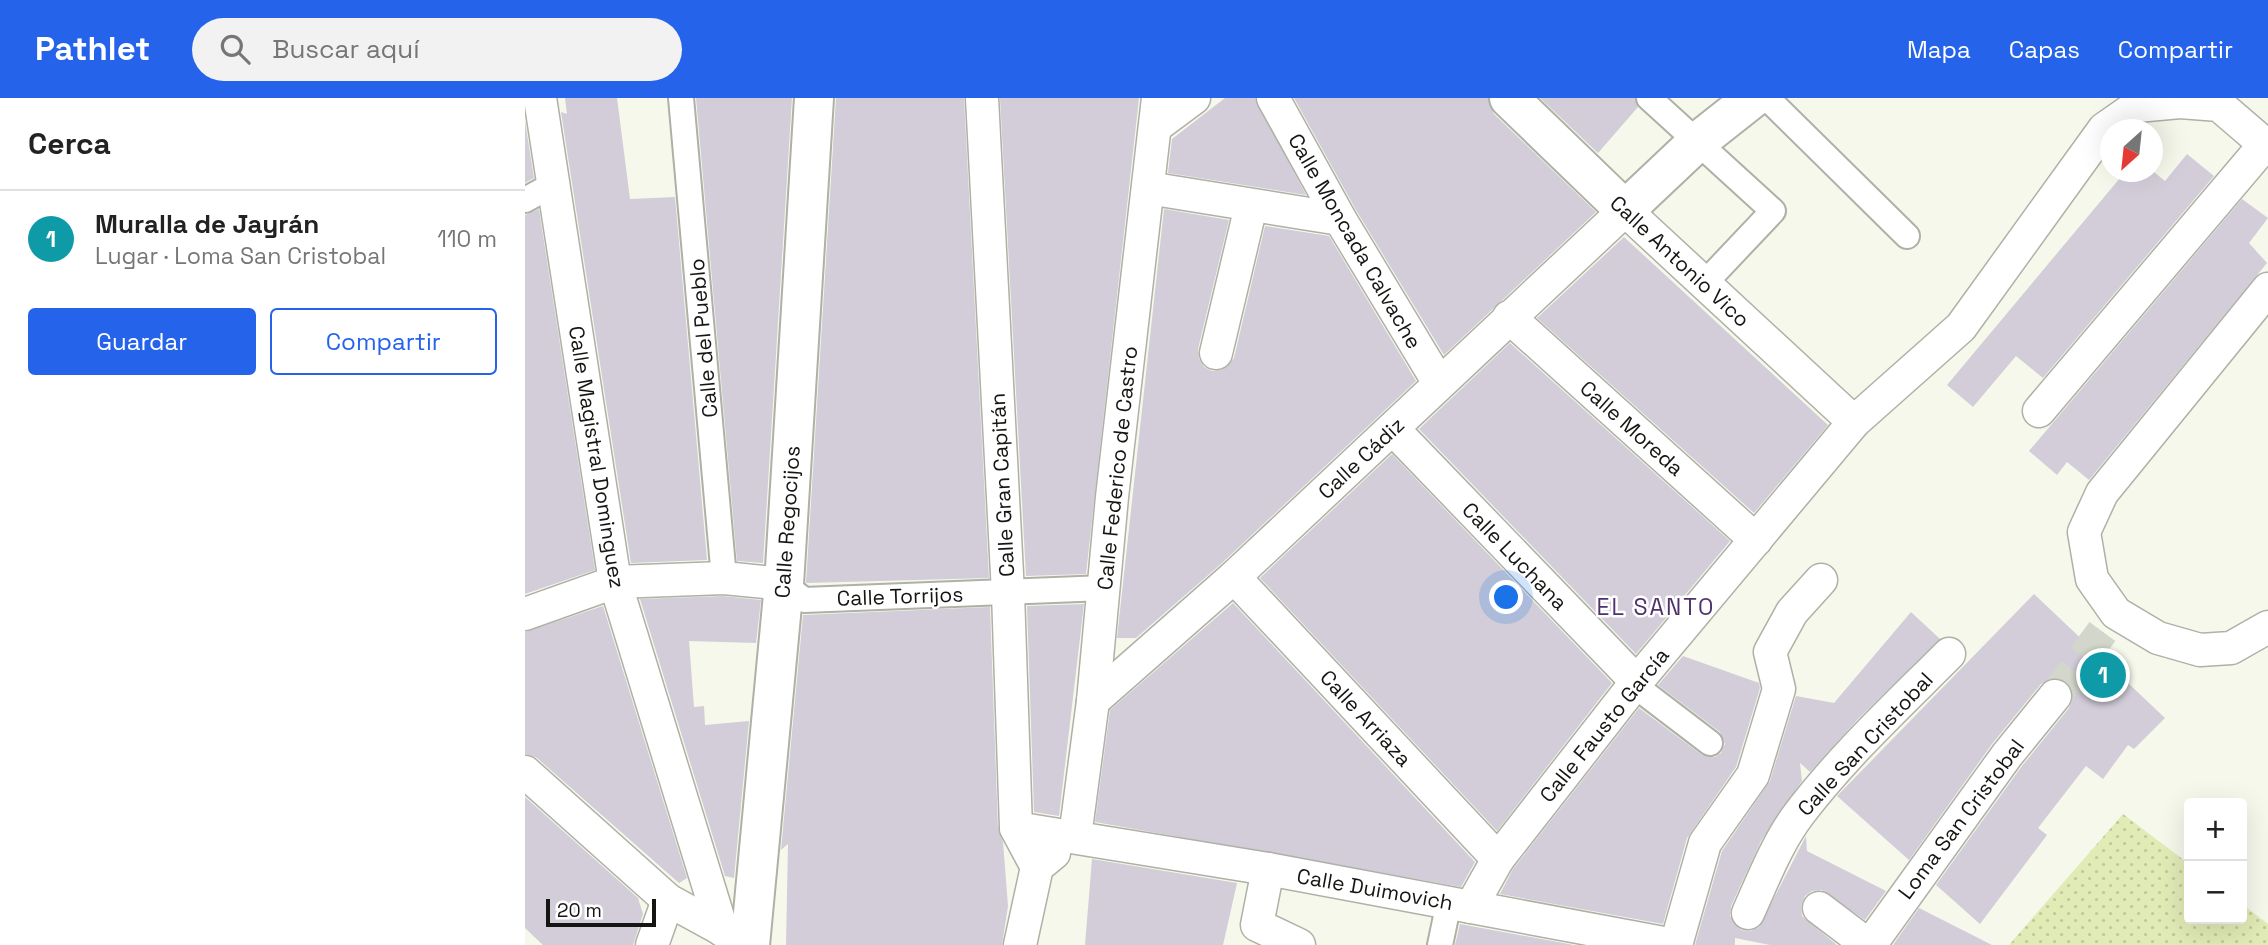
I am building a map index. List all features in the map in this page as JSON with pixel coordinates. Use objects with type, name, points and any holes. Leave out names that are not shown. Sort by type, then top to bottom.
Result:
[{"type":"street","name":"Calle Magistral Dominguez","points":[[540,98],[615,582],[741,940]]},
{"type":"street","name":"Calle del Pueblo","points":[[681,98],[724,578]]},
{"type":"street","name":"Calle Regocijos","points":[[741,940],[784,584],[814,98]]},
{"type":"street","name":"Calle Gran Capitán","points":[[982,98],[1008,593],[1016,828],[1038,867]]},
{"type":"street","points":[[1157,113],[1194,98]]},
{"type":"street","name":"Calle Moncada Calvache","points":[[1273,98],[1340,219],[1439,383]]},
{"type":"street","name":"Calle Antonio Vico","points":[[1509,98],[1625,210],[1854,422]]},
{"type":"street","points":[[1649,98],[1773,211],[1704,284]]},
{"type":"street","points":[[1625,210],[1696,143],[1753,98]]},
{"type":"street","points":[[1767,98],[1907,236]]},
{"type":"street","name":"Calle Fausto García","points":[[1460,904],[1635,684],[1854,422],[1961,327],[2103,129],[2137,106],[2180,102],[2219,105],[2267,145]]},
{"type":"street","name":"Calle Federico de Castro","points":[[1075,837],[1093,701],[1112,497],[1157,113]]},
{"type":"street","points":[[2039,411],[2267,145]]},
{"type":"street","points":[[525,201],[552,185]]},
{"type":"street","points":[[1148,188],[1340,219]]},
{"type":"street","points":[[1216,353],[1251,206]]},
{"type":"street","name":"Calle Cádiz","points":[[1093,701],[1234,578],[1625,210]]},
{"type":"street","points":[[2268,289],[2102,493],[2084,532],[2092,579],[2116,613],[2158,638],[2200,650],[2231,648],[2268,627]]},
{"type":"street","name":"Calle Moreda","points":[[1509,317],[1756,540]]},
{"type":"street","name":"Calle Luchana","points":[[1393,429],[1635,684],[1710,743]]},
{"type":"street","points":[[525,614],[615,582],[724,578],[784,584]]},
{"type":"street","name":"Calle Arriaza","points":[[1234,578],[1498,859]]},
{"type":"street","points":[[1675,945],[1705,844],[1753,775],[1779,689],[1770,652],[1792,612],[1822,580]]},
{"type":"street","name":"Calle Torrijos","points":[[784,584],[804,600],[1105,588]]},
{"type":"street","name":"Calle San Cristobal","points":[[1748,913],[1779,846],[1799,814],[1870,735],[1949,654]]},
{"type":"street","name":"Loma San Cristobal","points":[[1869,945],[2007,755],[2055,696]]},
{"type":"street","points":[[525,772],[668,900],[741,940]]},
{"type":"street","name":"Calle Duimovich","points":[[1016,828],[1268,869],[1675,945]]},
{"type":"street","points":[[1020,945],[1038,867],[1075,837]]},
{"type":"street","points":[[1268,869],[1252,935],[1299,945]]},
{"type":"street","points":[[652,945],[668,900]]},
{"type":"street","points":[[1440,945],[1460,904]]},
{"type":"street","points":[[1819,908],[1869,945]]},
{"type":"green space","points":[[2123,814],[2184,860],[2184,924],[2247,924],[2247,908],[2268,924],[2268,945],[2009,945]]},
{"type":"building","points":[[565,98],[617,98],[630,199],[675,197],[707,560],[631,563],[561,112],[567,114]]},
{"type":"building","points":[[696,98],[792,98],[763,563],[737,561]]},
{"type":"building","points":[[836,98],[964,98],[989,578],[806,583]]},
{"type":"building","points":[[1000,98],[1139,98],[1086,574],[1026,576]]},
{"type":"building","points":[[1225,98],[1255,98],[1306,195],[1168,173],[1172,139]]},
{"type":"building","points":[[1294,98],[1488,98],[1494,114],[1596,212],[1444,355],[1356,210]]},
{"type":"building","points":[[1540,98],[1635,98],[1638,107],[1598,153]]},
{"type":"building","points":[[525,121],[534,178],[525,183]]},
{"type":"building","points":[[2187,154],[2214,176],[2043,378],[2016,356],[1973,407],[1947,385],[2117,182],[2165,181]]},
{"type":"building","points":[[2242,199],[2268,218],[2249,243],[2267,263],[2089,480],[2067,462],[2057,475],[2029,451]]},
{"type":"building","points":[[539,209],[595,570],[525,594],[525,215]]},
{"type":"building","points":[[1164,209],[1229,220],[1198,349],[1199,359],[1204,367],[1212,371],[1222,370],[1234,358],[1265,226],[1329,236],[1416,381],[1222,563],[1136,638],[1117,638]]},
{"type":"building","points":[[1624,237],[1828,425],[1754,513],[1537,318]]},
{"type":"building","points":[[1510,343],[1730,541],[1636,654],[1419,429]]},
{"type":"building","points":[[1392,454],[1612,683],[1497,831],[1260,578]]},
{"type":"building","points":[[2034,594],[2165,718],[2134,749],[2128,745],[2103,779],[2086,766],[2038,828],[2047,835],[1980,924],[1936,885],[2022,766],[2069,708],[2073,698],[2067,682],[2057,678],[2041,684],[1992,744],[1909,860],[1837,796]]},
{"type":"building","points":[[723,596],[761,600],[756,643],[689,641],[694,707],[704,706],[705,725],[749,721],[734,878],[725,876],[640,599]]},
{"type":"building","points":[[1233,603],[1475,862],[1461,887],[1095,822],[1110,710]]},
{"type":"building","points":[[1084,604],[1059,816],[1034,812],[1027,606]]},
{"type":"building","points":[[603,606],[687,878],[679,883],[537,758],[525,754],[525,632]]},
{"type":"building","points":[[990,607],[998,829],[1003,842],[1008,906],[1002,945],[786,945],[788,844],[781,850],[803,615]]},
{"type":"building","points":[[1911,612],[1940,639],[1858,719],[1810,772],[1800,763],[1802,781],[1761,841],[1731,906],[1730,916],[1741,930],[1751,931],[1759,927],[1806,836],[1807,851],[1886,891],[1865,920],[1822,890],[1812,891],[1805,896],[1801,906],[1802,916],[1837,945],[1770,945],[1735,938],[1735,945],[1695,945],[1722,851],[1770,781],[1796,696],[1834,703]]},
{"type":"building","points":[[1683,656],[1759,683],[1760,688],[1736,767],[1687,838],[1663,924],[1500,894],[1513,869],[1639,708],[1702,755],[1715,757],[1721,753],[1725,744],[1720,732],[1658,685]]},
{"type":"building","points":[[525,797],[638,898],[643,914],[633,945],[543,945],[525,928]]},
{"type":"building","points":[[1092,859],[1237,883],[1223,945],[1085,945]]},
{"type":"building","points":[[1919,908],[1992,945],[1893,945]]},
{"type":"building","points":[[1460,924],[1574,945],[1455,945]]},
{"type":"tunnel","points":[[2055,696],[2116,613]]},
{"type":"place","name":"Muralla de Jayrán","points":[[2103,675]]},
{"type":"district","name":"EL SANTO","points":[[1656,607]]}]
